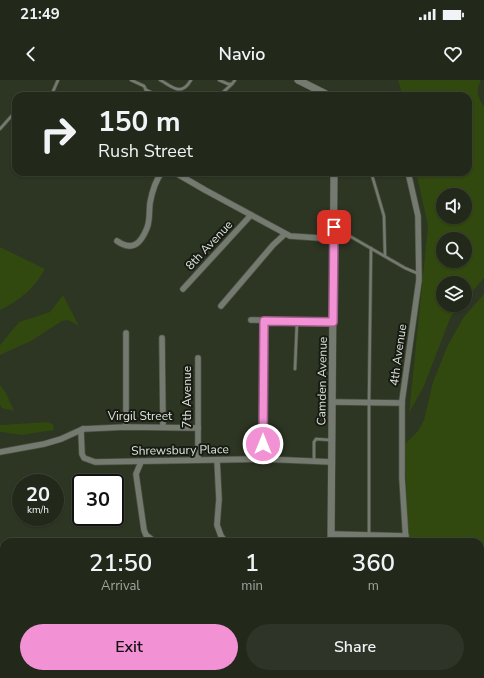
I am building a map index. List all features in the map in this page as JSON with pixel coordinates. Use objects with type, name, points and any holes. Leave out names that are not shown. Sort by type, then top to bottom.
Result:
[{"type":"street","points":[[298,80],[321,92]]},
{"type":"street","points":[[118,241],[127,246],[132,246],[140,242],[147,227],[154,186],[160,176]]},
{"type":"street","points":[[181,176],[285,234],[290,236],[334,239]]},
{"type":"street","name":"Camden Avenue","points":[[331,538],[334,176]]},
{"type":"street","name":"4th Avenue","points":[[406,538],[402,478],[402,403],[419,274],[418,216],[409,176]]},
{"type":"street","name":"8th Avenue","points":[[183,289],[251,215]]},
{"type":"street","points":[[220,306],[274,244],[285,234]]},
{"type":"street","points":[[251,320],[333,322]]},
{"type":"street","points":[[263,459],[264,321]]},
{"type":"street","points":[[126,333],[126,427]]},
{"type":"street","points":[[162,338],[163,427]]},
{"type":"street","name":"7th Avenue","points":[[198,358],[198,460]]},
{"type":"street","points":[[332,402],[402,403]]},
{"type":"street","name":"Virgil Street","points":[[83,429],[126,427],[198,428]]},
{"type":"street","points":[[0,452],[44,444],[61,439],[83,429]]},
{"type":"street","name":"Shrewsbury Place","points":[[83,429],[81,431],[82,454],[86,460],[95,462],[263,459],[332,462]]},
{"type":"street","points":[[217,460],[217,525],[223,538]]},
{"type":"street","points":[[141,462],[136,474],[144,530],[146,535],[150,538]]},
{"type":"street","points":[[331,534],[369,535],[397,538]]},
{"type":"lane","points":[[53,92],[58,80]]},
{"type":"lane","points":[[131,80],[144,86],[146,90],[151,92]]},
{"type":"lane","points":[[160,80],[178,90],[184,90],[191,80]]},
{"type":"lane","points":[[219,80],[232,84]]},
{"type":"lane","points":[[223,92],[235,80]]},
{"type":"lane","points":[[0,129],[12,116]]},
{"type":"lane","points":[[372,176],[384,216],[385,256]]},
{"type":"lane","points":[[334,227],[405,268],[419,274]]},
{"type":"lane","points":[[369,535],[371,248]]},
{"type":"lane","points":[[295,369],[297,321]]},
{"type":"lane","points":[[314,462],[314,442],[316,439],[332,440]]},
{"type":"green space","points":[[398,80],[481,80],[478,88],[478,94],[484,107],[484,278],[472,292],[472,276],[436,276],[436,312],[455,312],[451,316],[424,386],[409,413],[428,226],[417,176],[472,176],[472,92],[402,92]]},
{"type":"green space","points":[[0,247],[45,269],[41,276],[26,293],[0,310]]},
{"type":"green space","points":[[484,294],[484,538],[408,538],[405,444],[418,431],[424,420],[433,382],[447,347],[463,318],[468,312],[472,312],[472,308]]},
{"type":"green space","points":[[63,295],[79,326],[68,320],[62,321],[31,341],[0,355],[0,345],[19,322],[50,312]]},
{"type":"green space","points":[[0,385],[6,393],[14,411],[2,408],[0,405]]},
{"type":"green space","points":[[47,422],[53,424],[54,430],[22,435],[0,432],[0,425]]},
{"type":"route","points":[[263,444],[264,321],[333,322],[334,227]]}]
